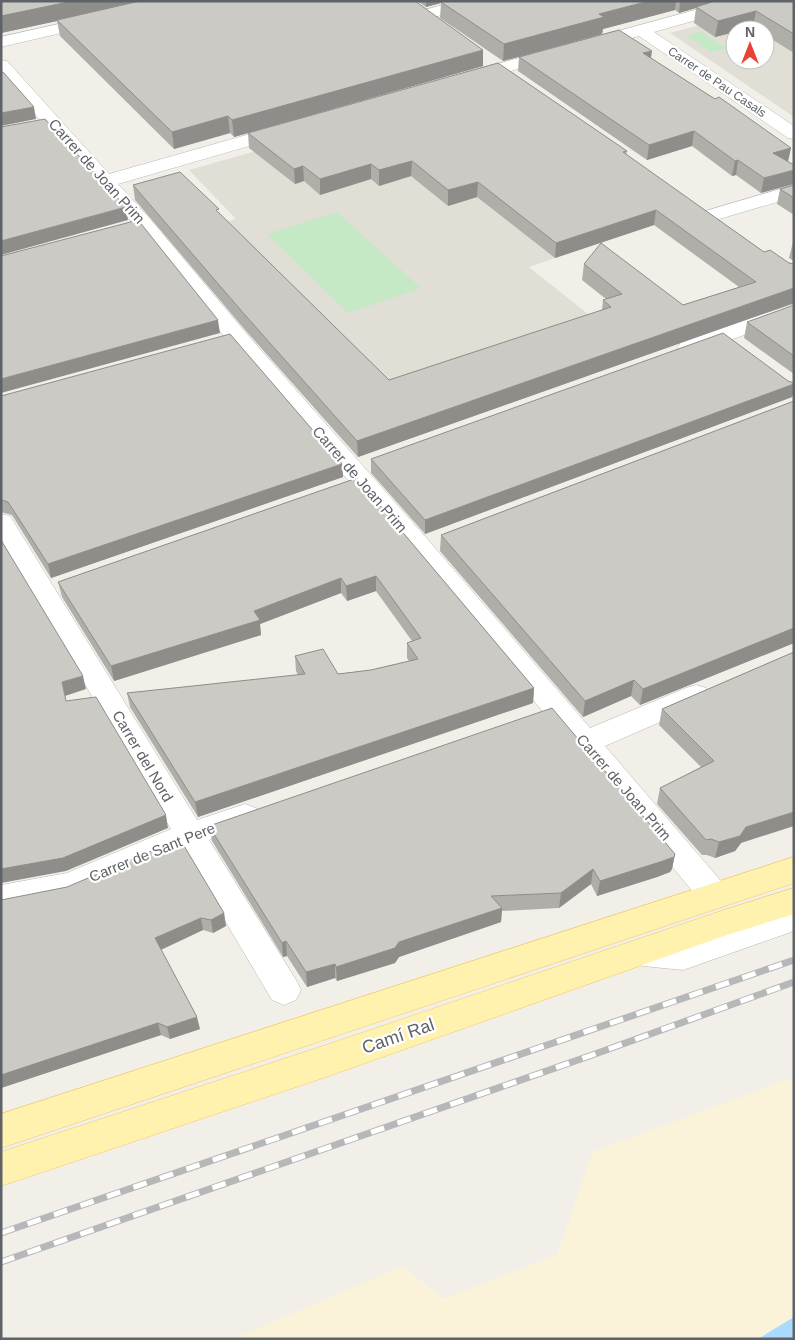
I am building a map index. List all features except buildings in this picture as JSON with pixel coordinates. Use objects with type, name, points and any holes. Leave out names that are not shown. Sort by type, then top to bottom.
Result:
[{"type":"main road","points":[[1,1131],[794,870]]},
{"type":"main road","name":"Camí Ral","points":[[1,1169],[338,1057],[794,901]]},
{"type":"street","points":[[438,26],[416,10],[477,1]]},
{"type":"street","points":[[452,83],[747,1]]},
{"type":"street","points":[[1,42],[108,18]]},
{"type":"street","name":"Carrer de Pau Casals","points":[[641,30],[794,134]]},
{"type":"street","points":[[484,58],[516,80]]},
{"type":"street","name":"Carrer de Joan Prim","points":[[1,66],[44,124],[106,181],[134,226],[237,336],[420,547],[715,896]]},
{"type":"street","points":[[106,181],[300,126]]},
{"type":"street","points":[[732,231],[701,210],[794,191]]},
{"type":"street","points":[[668,355],[731,341],[794,310]]},
{"type":"street","points":[[213,343],[237,336]]},
{"type":"street","name":"Carrer del Nord","points":[[1,522],[9,553],[54,589],[190,834],[284,990]]},
{"type":"street","points":[[420,547],[446,537]]},
{"type":"street","points":[[586,742],[721,684]]},
{"type":"street","points":[[528,718],[556,708]]},
{"type":"street","name":"Carrer de Sant Pere","points":[[1,899],[8,896],[70,886],[190,834],[275,805]]},
{"type":"street","points":[[643,952],[683,956],[794,917]]},
{"type":"shaded area","points":[[794,1],[794,117],[670,33]]},
{"type":"shaded area","points":[[380,120],[555,258],[529,267],[593,318],[327,417],[171,239],[236,219],[189,170],[358,122]]},
{"type":"green space","points":[[701,32],[725,48],[711,52],[686,36]]},
{"type":"green space","points":[[337,212],[421,288],[348,313],[267,234]]},
{"type":"sand","points":[[794,1077],[794,1317],[758,1339],[234,1339],[403,1266],[443,1299],[557,1255],[593,1152]]},
{"type":"water","points":[[794,1317],[794,1339],[758,1339]]},
{"type":"railway","points":[[1,1233],[794,960]]},
{"type":"railway","points":[[1,1262],[595,1054],[794,982]]}]
